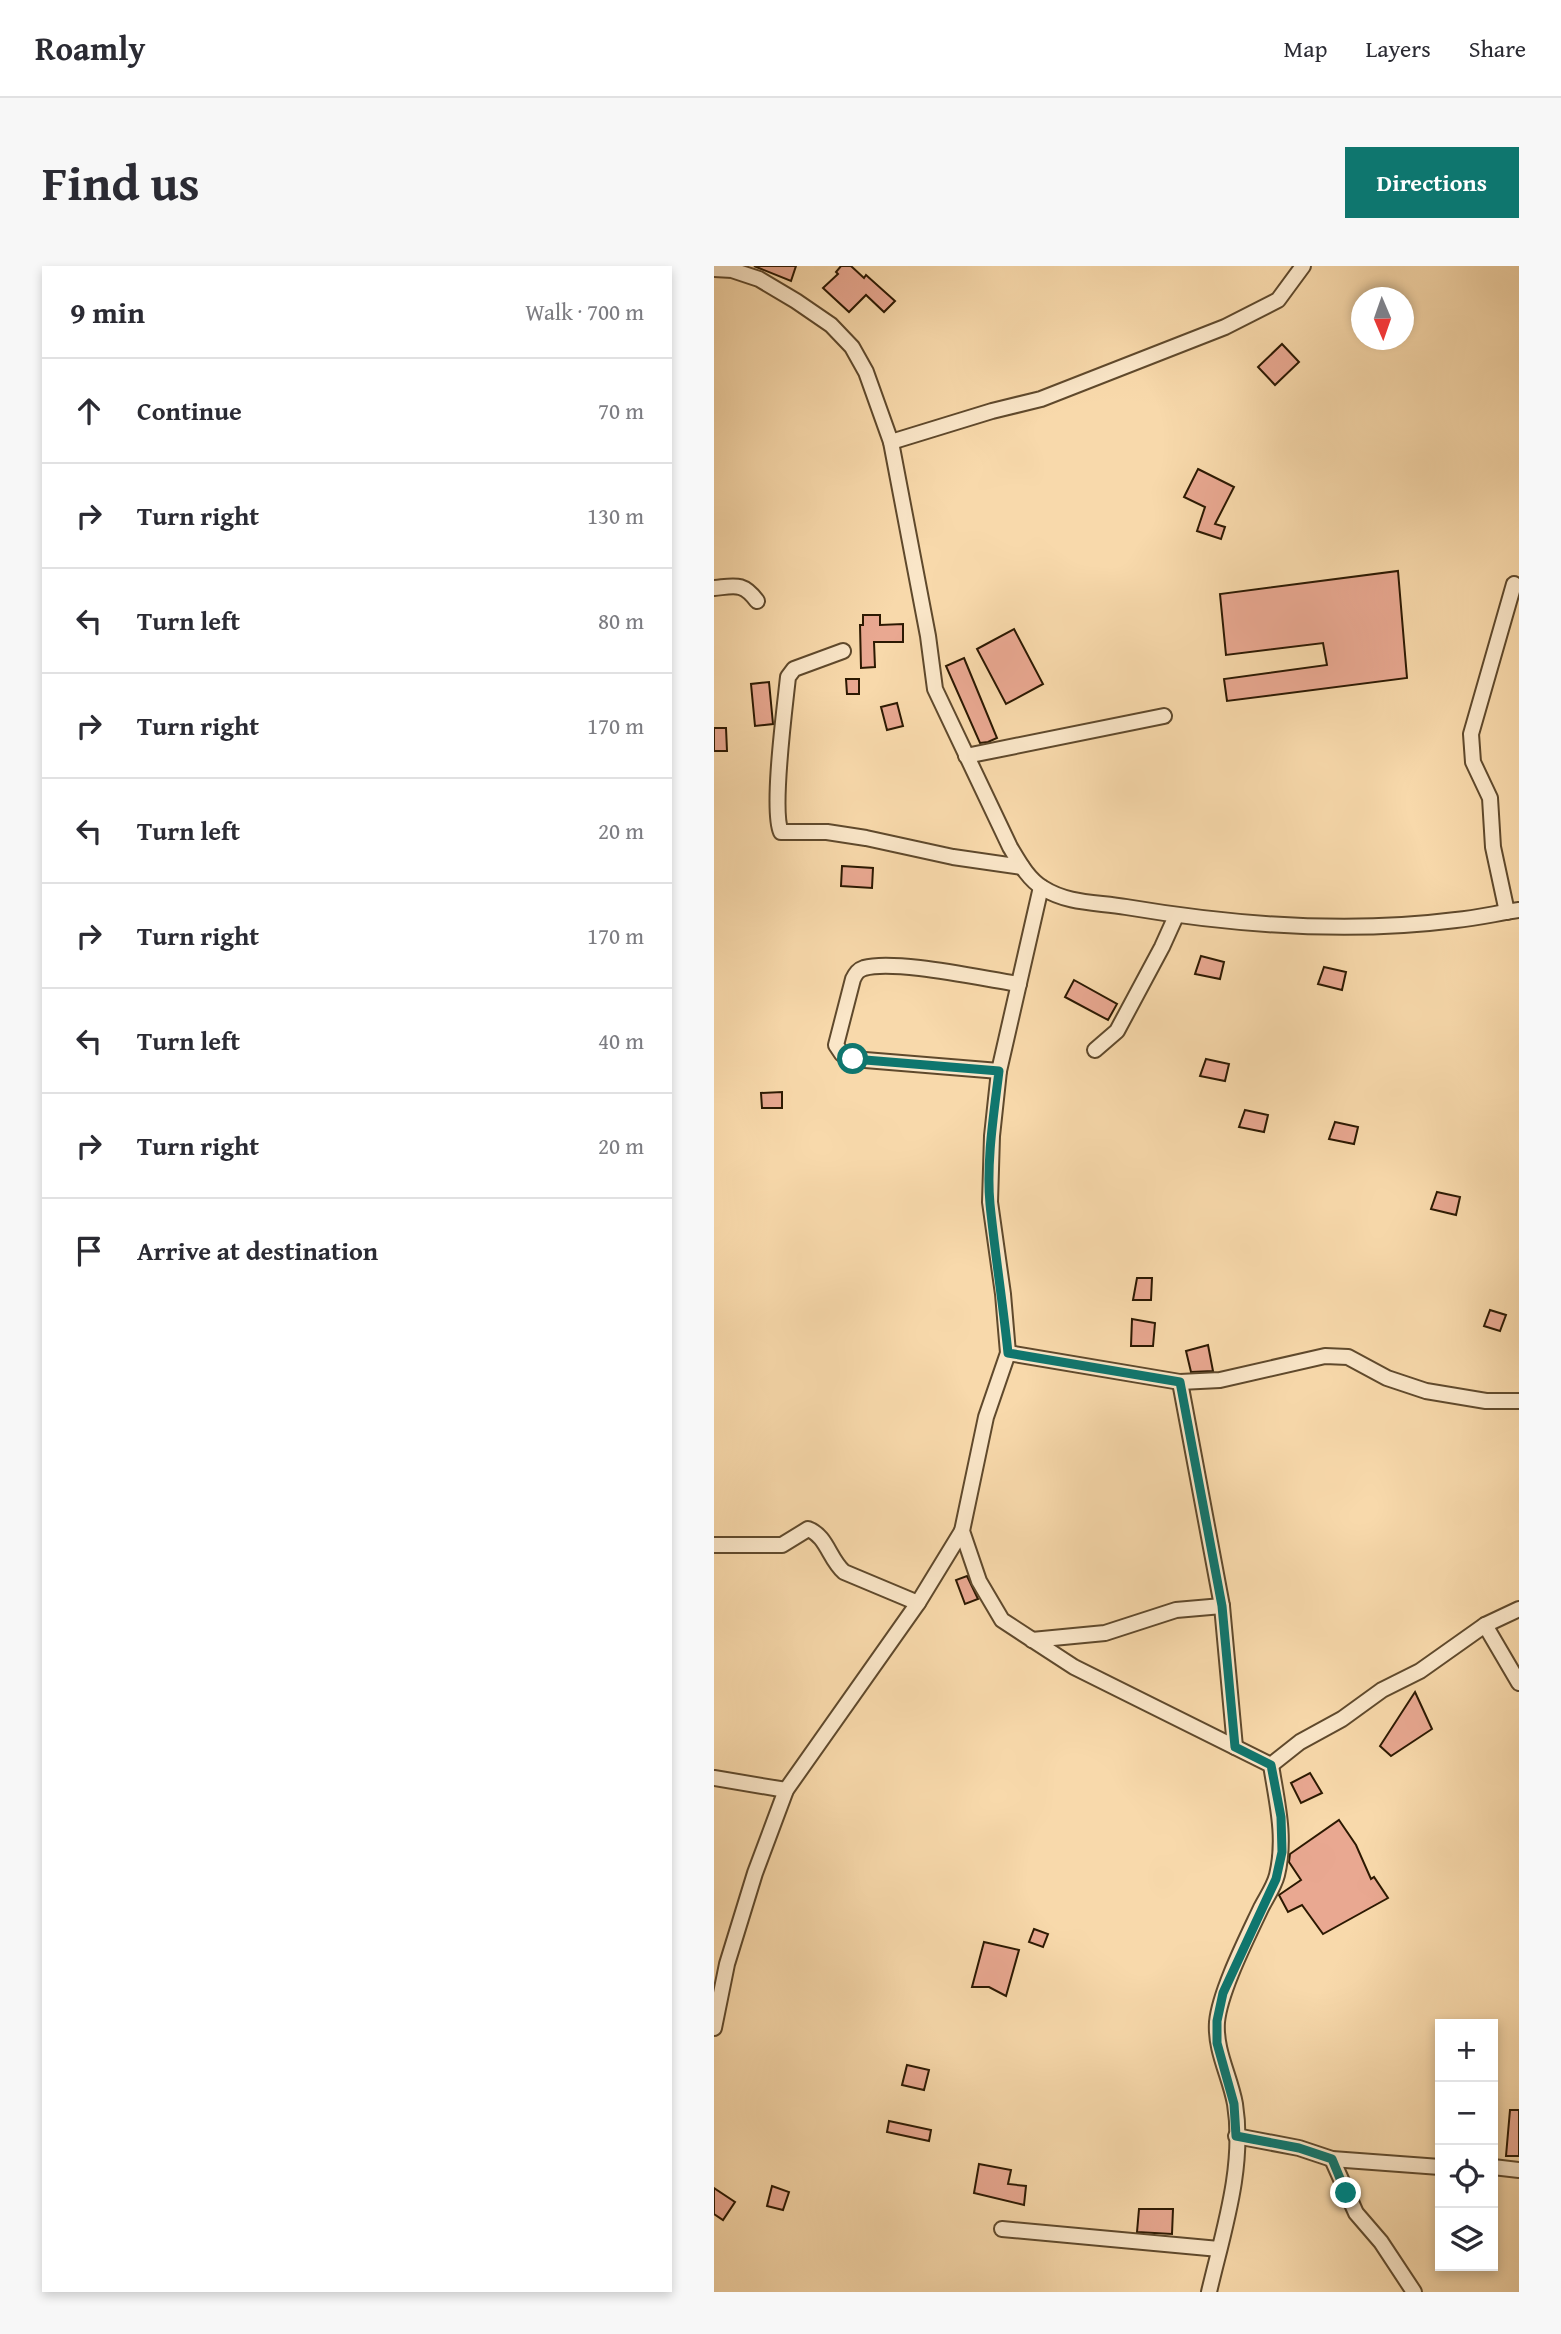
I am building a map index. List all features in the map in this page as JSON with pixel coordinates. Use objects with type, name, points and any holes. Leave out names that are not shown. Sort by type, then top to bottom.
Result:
[{"type":"street","points":[[891,442],[1041,399],[1225,327],[1278,300],[1303,266]]},
{"type":"street","points":[[714,269],[733,268],[759,279],[796,301],[831,325],[845,340],[866,372],[891,442],[928,636],[935,689],[1022,867],[1041,887],[1058,896],[1084,903],[1122,906],[1176,916],[1331,926],[1455,920],[1513,911],[1493,847],[1490,798],[1473,762],[1471,734],[1514,584]]},
{"type":"street","points":[[714,588],[741,586],[757,601]]},
{"type":"street","points":[[843,651],[794,669],[788,677],[780,770],[778,825],[781,832],[840,834],[895,843],[987,864],[1022,867]]},
{"type":"street","points":[[966,756],[1164,716]]},
{"type":"street","points":[[714,2028],[727,1964],[755,1873],[786,1790],[918,1604],[962,1531],[986,1418],[1008,1353],[990,1202],[992,1136],[999,1071],[1041,887]]},
{"type":"street","points":[[1095,1050],[1117,1031],[1176,916]]},
{"type":"street","points":[[999,1071],[853,1059],[842,1054],[836,1045],[853,979],[857,971],[867,967],[906,966],[1019,984]]},
{"type":"street","points":[[1008,1353],[1180,1382],[1220,1380],[1325,1356],[1348,1357],[1387,1378],[1426,1391],[1486,1401],[1519,1401]]},
{"type":"street","points":[[1180,1382],[1222,1606],[1235,1747]]},
{"type":"street","points":[[714,1545],[782,1545],[808,1529],[822,1537],[835,1564],[844,1572],[918,1604]]},
{"type":"street","points":[[962,1531],[979,1581],[1002,1620],[1074,1667],[1271,1765]]},
{"type":"street","points":[[1032,1640],[1105,1633],[1176,1610],[1222,1606]]},
{"type":"street","points":[[1271,1765],[1300,1742],[1342,1719],[1382,1690],[1420,1671],[1485,1625],[1519,1609]]},
{"type":"street","points":[[1485,1625],[1519,1683]]},
{"type":"street","points":[[1209,2292],[1236,2157],[1234,2104],[1217,2043],[1217,2021],[1223,1993],[1276,1879],[1282,1852],[1281,1817],[1271,1765]]},
{"type":"street","points":[[714,1778],[786,1790]]},
{"type":"street","points":[[1236,2136],[1299,2148],[1332,2159],[1435,2166]]},
{"type":"street","points":[[1332,2159],[1356,2213],[1381,2242],[1414,2292]]},
{"type":"street","points":[[1498,2167],[1519,2169]]},
{"type":"street","points":[[1002,2230],[1219,2249]]},
{"type":"building","points":[[754,266],[796,266],[791,281]]},
{"type":"building","points":[[841,266],[851,266],[864,278],[866,275],[895,301],[884,312],[866,295],[849,312],[823,288],[838,274],[836,272]]},
{"type":"building","points":[[1282,344],[1299,362],[1275,385],[1258,367]]},
{"type":"building","points":[[1198,469],[1234,487],[1215,524],[1225,527],[1221,539],[1197,531],[1205,507],[1184,497]]},
{"type":"building","points":[[1398,571],[1407,678],[1227,701],[1224,679],[1327,665],[1323,643],[1226,655],[1220,594]]},
{"type":"building","points":[[863,615],[880,615],[880,625],[903,624],[903,642],[874,642],[875,667],[861,668],[860,625],[863,625]]},
{"type":"building","points":[[1014,629],[1043,684],[1006,704],[977,649]]},
{"type":"building","points":[[964,658],[997,738],[988,742],[980,743],[946,666]]},
{"type":"building","points":[[846,679],[859,679],[859,694],[847,694]]},
{"type":"building","points":[[769,682],[773,724],[755,726],[751,684]]},
{"type":"building","points":[[897,703],[903,726],[887,730],[881,707]]},
{"type":"building","points":[[714,728],[726,728],[727,751],[714,751]]},
{"type":"building","points":[[842,866],[873,868],[872,888],[841,886]]},
{"type":"building","points":[[1201,956],[1224,962],[1220,979],[1195,974]]},
{"type":"building","points":[[1324,967],[1346,972],[1342,990],[1318,984]]},
{"type":"building","points":[[1074,980],[1117,1004],[1108,1020],[1065,997]]},
{"type":"building","points":[[1206,1059],[1229,1064],[1225,1081],[1200,1076]]},
{"type":"building","points":[[782,1092],[782,1108],[762,1108],[761,1093]]},
{"type":"building","points":[[1245,1110],[1268,1115],[1264,1132],[1239,1127]]},
{"type":"building","points":[[1335,1122],[1358,1127],[1354,1144],[1329,1139]]},
{"type":"building","points":[[1437,1192],[1460,1197],[1456,1215],[1431,1209]]},
{"type":"building","points":[[1137,1278],[1152,1278],[1151,1300],[1133,1300]]},
{"type":"building","points":[[1490,1310],[1506,1315],[1500,1331],[1484,1326]]},
{"type":"building","points":[[1132,1319],[1155,1323],[1153,1346],[1131,1346]]},
{"type":"building","points":[[1208,1345],[1213,1371],[1191,1372],[1186,1351]]},
{"type":"building","points":[[967,1576],[978,1599],[965,1604],[956,1580]]},
{"type":"building","points":[[1415,1692],[1432,1729],[1391,1756],[1380,1746]]},
{"type":"building","points":[[1310,1773],[1322,1793],[1301,1803],[1291,1783]]},
{"type":"building","points":[[1339,1820],[1356,1845],[1371,1879],[1374,1877],[1388,1898],[1323,1934],[1302,1905],[1288,1912],[1279,1895],[1301,1880],[1289,1862],[1290,1854]]},
{"type":"building","points":[[1034,1929],[1048,1934],[1043,1947],[1029,1942]]},
{"type":"building","points":[[984,1942],[1019,1950],[1006,1996],[989,1987],[972,1987]]},
{"type":"building","points":[[907,2065],[929,2070],[924,2090],[902,2085]]},
{"type":"building","points":[[1510,2110],[1519,2110],[1519,2156],[1506,2156]]},
{"type":"building","points":[[889,2121],[931,2130],[929,2141],[887,2132]]},
{"type":"building","points":[[979,2164],[1011,2170],[1008,2184],[1026,2186],[1024,2205],[974,2193]]},
{"type":"building","points":[[772,2186],[789,2192],[783,2210],[767,2206]]},
{"type":"building","points":[[714,2188],[735,2202],[723,2220],[714,2214]]},
{"type":"building","points":[[1139,2209],[1173,2209],[1172,2234],[1137,2232]]},
{"type":"route","points":[[853,1059],[999,1071],[992,1136],[990,1202],[1008,1353],[1180,1382],[1222,1606],[1235,1747],[1271,1765],[1281,1817],[1282,1852],[1276,1879],[1223,1993],[1217,2021],[1217,2043],[1234,2104],[1236,2136],[1279,2143],[1332,2159],[1346,2193]]}]
